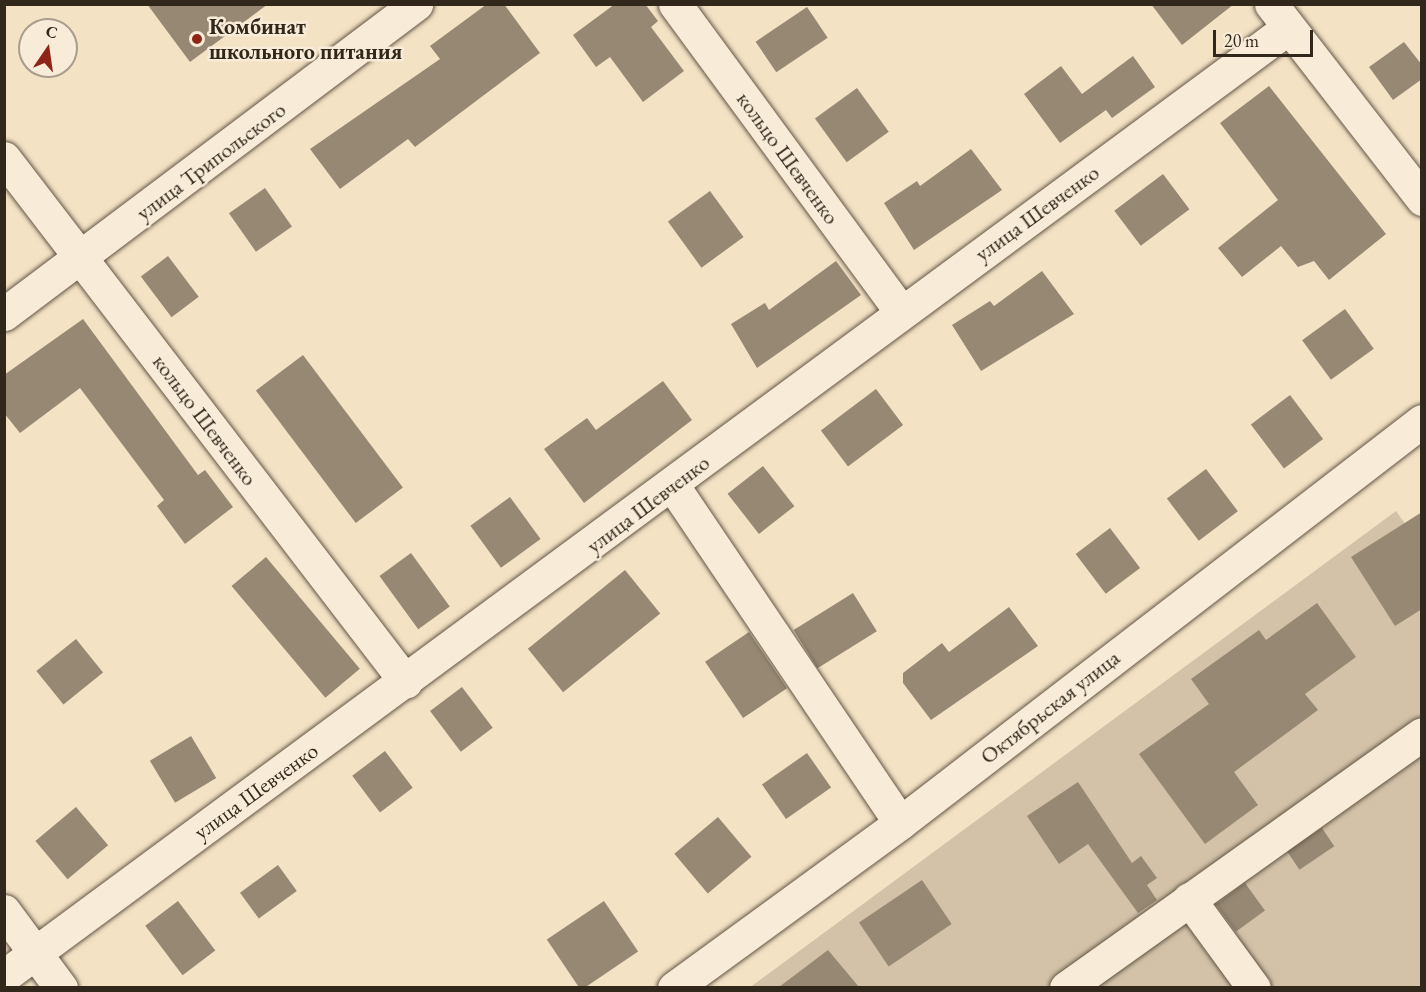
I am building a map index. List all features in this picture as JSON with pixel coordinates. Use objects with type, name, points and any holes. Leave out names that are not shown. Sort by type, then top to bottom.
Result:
[{"type":"street","name":"улица Трипольского","points":[[4,314],[82,259],[416,4]]},
{"type":"street","name":"кольцо Шевченко","points":[[675,4],[901,312]]},
{"type":"street","name":"улица Шевченко","points":[[4,976],[673,486],[901,312],[1280,16]]},
{"type":"street","points":[[1280,16],[1422,199]]},
{"type":"street","name":"кольцо Шевченко","points":[[4,159],[406,682]]},
{"type":"street","name":"Октябрьская улица","points":[[674,987],[900,823],[1419,424]]},
{"type":"street","points":[[673,486],[900,823]]},
{"type":"street","points":[[1066,987],[1422,734]]},
{"type":"street","points":[[1189,899],[1254,987]]},
{"type":"street","points":[[4,910],[61,987]]},
{"type":"shaded area","points":[[1396,511],[1421,546],[1421,987],[749,988]]},
{"type":"building","name":"Комбинат школьного питания","points":[[147,4],[268,4],[190,62]]},
{"type":"building","points":[[487,4],[504,4],[540,53],[415,147],[408,139],[340,189],[310,149],[440,59],[430,46]]},
{"type":"building","points":[[615,4],[645,4],[658,21],[651,27],[684,71],[643,102],[610,57],[596,67],[573,35]]},
{"type":"building","points":[[1151,4],[1234,4],[1182,45]]},
{"type":"building","points":[[807,7],[828,38],[776,72],[756,42]]},
{"type":"building","points":[[1404,42],[1422,65],[1422,79],[1393,100],[1369,67]]},
{"type":"building","points":[[1133,56],[1155,87],[1112,118],[1106,110],[1060,143],[1024,94],[1061,66],[1082,94]]},
{"type":"building","points":[[1269,86],[1386,234],[1329,280],[1314,261],[1298,267],[1281,246],[1242,277],[1218,248],[1278,200],[1220,123]]},
{"type":"building","points":[[857,88],[889,132],[847,162],[815,119]]},
{"type":"building","points":[[971,149],[1002,190],[914,250],[884,203],[917,181],[920,186]]},
{"type":"building","points":[[1163,174],[1189,209],[1141,246],[1114,211]]},
{"type":"building","points":[[265,188],[292,227],[256,252],[229,213]]},
{"type":"building","points":[[710,191],[744,237],[701,268],[668,222]]},
{"type":"building","points":[[168,256],[199,297],[172,317],[141,276]]},
{"type":"building","points":[[836,261],[861,295],[757,368],[731,324],[765,303],[769,310]]},
{"type":"building","points":[[1042,271],[1074,314],[981,371],[952,325],[990,301],[994,306]]},
{"type":"building","points":[[1345,309],[1374,349],[1331,380],[1302,340]]},
{"type":"building","points":[[83,319],[198,475],[205,470],[233,507],[185,544],[157,506],[164,500],[80,388],[20,433],[4,413],[4,375]]},
{"type":"building","points":[[303,355],[403,488],[356,523],[256,391]]},
{"type":"building","points":[[663,381],[692,420],[584,503],[544,449],[587,418],[596,430]]},
{"type":"building","points":[[876,389],[903,425],[848,466],[821,431]]},
{"type":"building","points":[[1290,395],[1323,439],[1284,468],[1251,424]]},
{"type":"building","points":[[763,466],[794,506],[759,534],[728,494]]},
{"type":"building","points":[[1206,469],[1238,511],[1199,541],[1167,498]]},
{"type":"building","points":[[510,497],[541,539],[501,568],[470,526]]},
{"type":"building","points":[[1422,512],[1422,609],[1395,626],[1351,557]]},
{"type":"building","points":[[1110,528],[1140,568],[1106,594],[1076,554]]},
{"type":"building","points":[[411,553],[450,606],[418,629],[379,576]]},
{"type":"building","points":[[266,557],[360,669],[325,698],[232,586]]},
{"type":"building","points":[[625,570],[660,614],[563,692],[528,649]]},
{"type":"building","points":[[853,593],[877,631],[817,668],[794,630]]},
{"type":"building","points":[[1317,603],[1356,657],[1305,694],[1318,710],[1234,772],[1258,805],[1205,844],[1139,754],[1209,704],[1191,679],[1259,630],[1266,640]]},
{"type":"building","points":[[1009,607],[1038,646],[931,720],[903,683],[903,673],[942,643],[949,652]]},
{"type":"building","points":[[749,632],[787,688],[743,718],[705,662]]},
{"type":"building","points":[[76,639],[103,672],[63,705],[36,671]]},
{"type":"building","points":[[462,687],[493,728],[461,752],[430,711]]},
{"type":"building","points":[[191,736],[216,778],[175,803],[150,761]]},
{"type":"building","points":[[385,751],[413,788],[380,812],[352,776]]},
{"type":"building","points":[[807,753],[831,787],[786,819],[762,785]]},
{"type":"building","points":[[1078,782],[1132,863],[1141,856],[1157,878],[1147,885],[1157,900],[1138,913],[1088,844],[1059,864],[1027,816]]},
{"type":"building","points":[[76,807],[108,845],[68,879],[35,841]]},
{"type":"building","points":[[718,817],[751,857],[708,893],[674,854]]},
{"type":"building","points":[[1322,828],[1334,846],[1299,870],[1287,851]]},
{"type":"building","points":[[278,865],[297,891],[259,919],[240,893]]},
{"type":"building","points":[[922,880],[952,924],[889,966],[859,922]]},
{"type":"building","points":[[1245,883],[1265,911],[1236,932],[1216,904]]},
{"type":"building","points":[[178,901],[215,951],[183,975],[145,926]]},
{"type":"building","points":[[604,901],[638,952],[584,988],[579,988],[547,940]]},
{"type":"building","points":[[828,950],[859,987],[779,987]]},
{"type":"place","name":"Комбинат школьного питания","points":[[197,39]]}]
